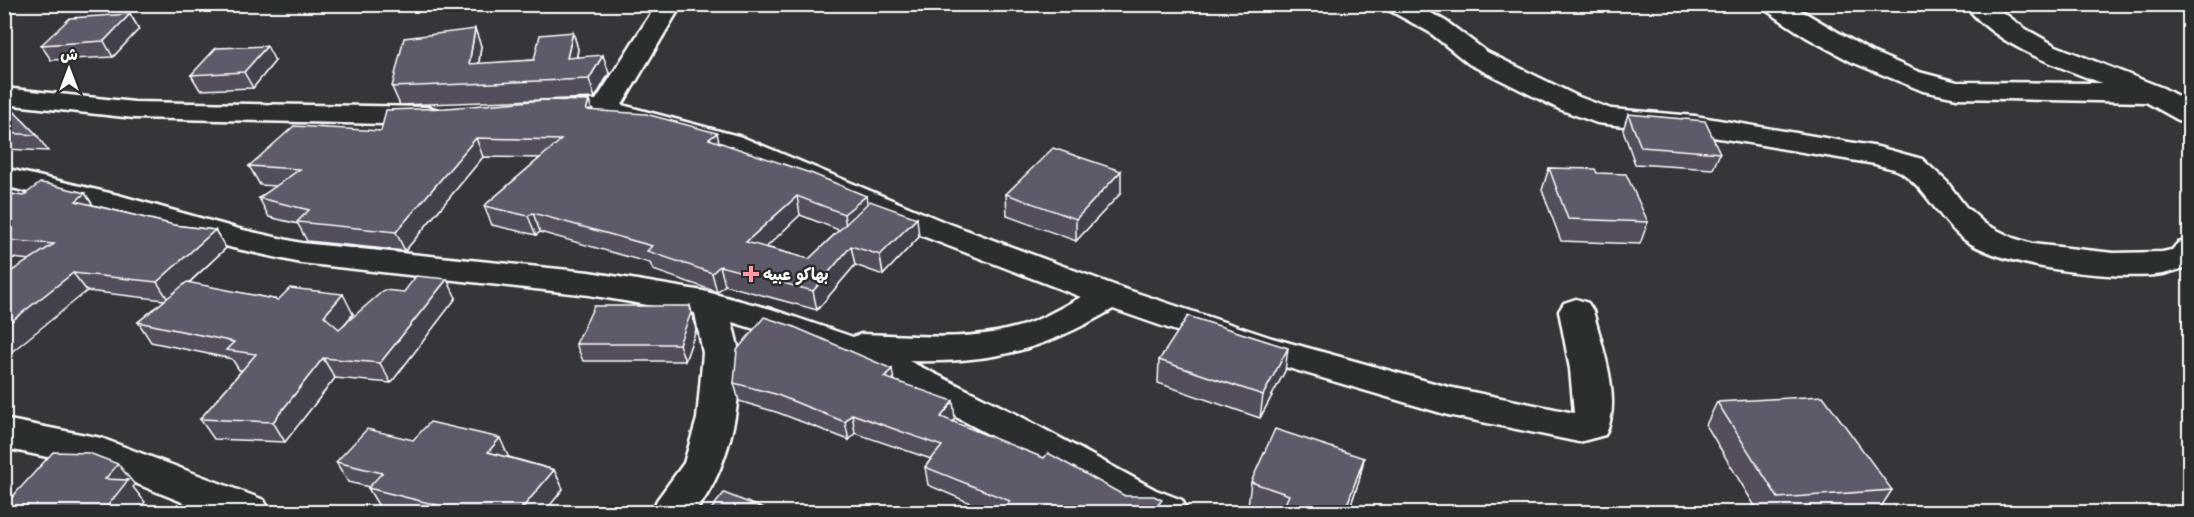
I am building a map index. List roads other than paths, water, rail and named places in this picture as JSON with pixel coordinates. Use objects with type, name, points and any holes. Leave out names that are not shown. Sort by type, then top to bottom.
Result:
[{"type":"street","points":[[605,109],[670,4]]},
{"type":"street","points":[[1396,4],[1438,27],[1478,58],[1569,103],[1607,117],[1695,124],[1878,156],[1911,165],[1936,189],[1954,213],[1974,231],[2001,245],[2020,251],[2055,258],[2113,264],[2163,263],[2184,257],[2190,250]]},
{"type":"street","points":[[1773,4],[1835,44],[1936,87],[1957,90],[2153,94]]},
{"type":"street","points":[[1977,4],[1996,21],[2030,43],[2153,94],[2190,115]]},
{"type":"street","points":[[4,96],[134,110],[399,117],[454,115]]},
{"type":"street","points":[[521,110],[577,107],[605,109],[732,143],[914,221],[1110,296],[1261,347],[1448,401],[1579,429],[1591,425],[1594,417],[1593,399],[1576,311]]},
{"type":"street","points":[[4,177],[120,206],[236,239],[300,252],[534,277],[679,297],[759,316],[848,347],[918,378],[1142,502],[1167,513]]},
{"type":"street","points":[[4,196],[41,187]]},
{"type":"street","points":[[848,347],[967,348],[1009,342],[1051,328],[1110,296]]},
{"type":"street","points":[[672,513],[703,466],[716,419],[721,352],[711,305]]},
{"type":"street","points":[[4,433],[101,453],[249,513]]},
{"type":"place","name":"بهاكو عبيه","points":[[751,274]]}]
